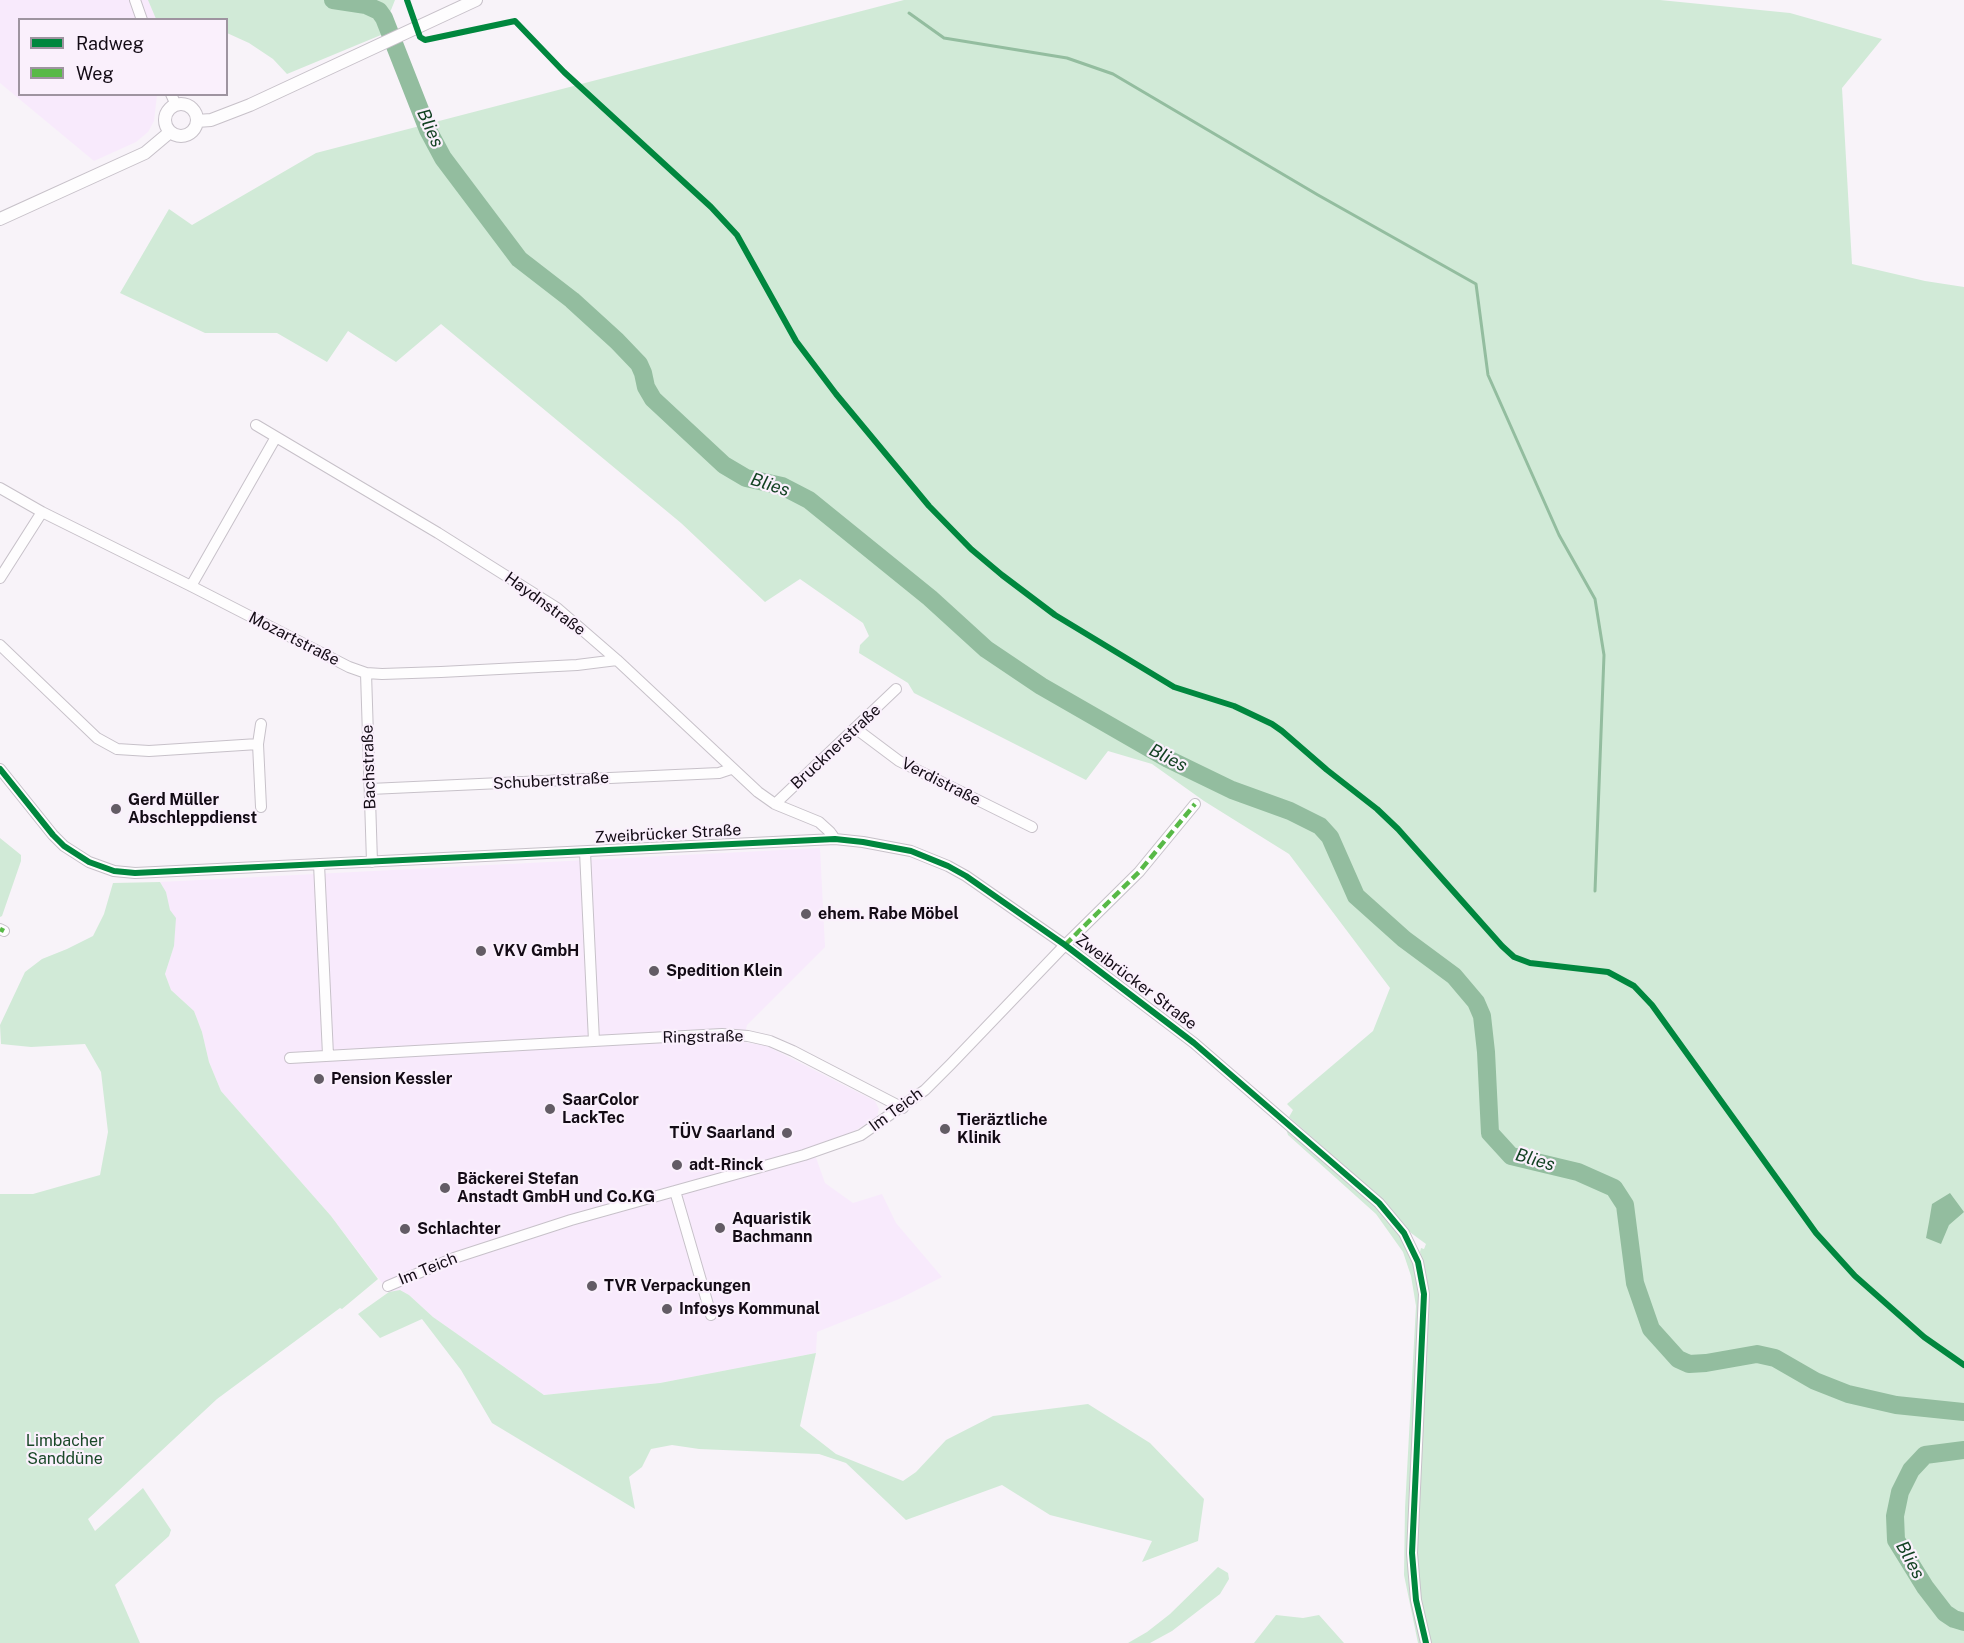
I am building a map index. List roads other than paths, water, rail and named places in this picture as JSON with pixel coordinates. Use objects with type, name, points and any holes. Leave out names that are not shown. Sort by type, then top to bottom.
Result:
[{"type":"main road","points":[[197,122],[231,113],[476,0]]},
{"type":"main road","points":[[173,100],[190,108],[197,122],[192,132],[186,135],[175,135],[170,132],[165,117],[173,100]]},
{"type":"main road","points":[[0,219],[145,153],[170,132]]},
{"type":"street","points":[[135,0],[141,18]]},
{"type":"street","name":"Haydnstraße","points":[[256,425],[528,589],[576,623],[731,769],[775,804],[819,822],[835,839]]},
{"type":"street","points":[[191,586],[276,437]]},
{"type":"street","name":"Mozartstraße","points":[[0,488],[42,512],[349,667],[366,673],[382,675],[578,665],[617,660]]},
{"type":"street","points":[[0,578],[42,512]]},
{"type":"street","points":[[0,645],[97,738],[117,749],[149,751],[258,744]]},
{"type":"street","name":"Bachstraße","points":[[366,673],[372,862]]},
{"type":"street","name":"Brucknerstraße","points":[[775,804],[896,690]]},
{"type":"street","points":[[261,724],[258,744],[261,807]]},
{"type":"street","name":"Verdistraße","points":[[855,729],[899,761],[1032,827]]},
{"type":"street","name":"Zweibrücker Straße","points":[[0,769],[4,783],[64,846],[88,862],[114,871],[135,873],[835,839],[911,851],[948,866],[1004,900],[1194,1043],[1290,1124],[1392,1216],[1411,1246],[1418,1262],[1424,1294],[1424,1335],[1412,1553],[1416,1600],[1426,1643]]},
{"type":"street","name":"Schubertstraße","points":[[370,789],[719,772],[731,769]]},
{"type":"street","name":"Im Teich","points":[[388,1286],[454,1258],[501,1242],[613,1207],[836,1146],[861,1135],[903,1108],[925,1090],[1139,872],[1195,804]]},
{"type":"street","points":[[585,852],[594,1041]]},
{"type":"street","points":[[318,864],[328,1055]]},
{"type":"street","name":"Ringstraße","points":[[290,1058],[722,1034],[748,1036],[770,1041],[793,1051],[903,1108]]},
{"type":"street","points":[[675,1191],[711,1315]]},
{"type":"waterway","name":"Blies","points":[[333,0],[366,5],[379,11],[384,18],[428,130],[443,158],[519,259],[572,300],[617,341],[639,364],[646,387],[653,399],[724,465],[746,478],[782,486],[809,500],[930,598],[986,649],[1041,686],[1168,759],[1232,790],[1290,811],[1320,826],[1330,837],[1356,896],[1404,939],[1454,976],[1476,1002],[1482,1016],[1486,1052],[1490,1133],[1511,1156],[1578,1172],[1614,1188],[1625,1205],[1635,1283],[1651,1329],[1678,1359],[1689,1364],[1706,1363],[1757,1354],[1775,1358],[1815,1381],[1848,1394],[1896,1405],[1964,1412]]},
{"type":"waterway","points":[[909,13],[944,38],[1067,58],[1113,74],[1318,195],[1476,284],[1488,375],[1559,535],[1595,599],[1604,655],[1595,891]]},
{"type":"waterway","name":"Blies","points":[[1964,1450],[1925,1455],[1911,1470],[1900,1492],[1895,1516],[1896,1540],[1925,1587],[1945,1613],[1964,1622]]},
{"type":"place","name":"Gerd Müller Abschleppdienst","points":[[116,809]]},
{"type":"place","name":"ehem. Rabe Möbel","points":[[806,914]]},
{"type":"place","name":"VKV GmbH","points":[[481,951]]},
{"type":"place","name":"Spedition Klein","points":[[654,971]]},
{"type":"place","name":"Pension Kessler","points":[[319,1079]]},
{"type":"place","name":"SaarColor LackTec","points":[[550,1109]]},
{"type":"place","name":"Tieräztliche Klinik","points":[[945,1129]]},
{"type":"place","name":"TÜV Saarland","points":[[787,1133]]},
{"type":"place","name":"adt-Rinck","points":[[677,1165]]},
{"type":"place","name":"Bäckerei Stefan Anstadt GmbH und Co.KG","points":[[445,1188]]},
{"type":"place","name":"Aquaristik Bachmann","points":[[720,1228]]},
{"type":"place","name":"Schlachter","points":[[405,1229]]},
{"type":"place","name":"TVR Verpackungen","points":[[592,1286]]},
{"type":"place","name":"Infosys Kommunal","points":[[667,1309]]},
{"type":"park label","name":"Limbacher Sanddüne","points":[[65,1450]]}]
